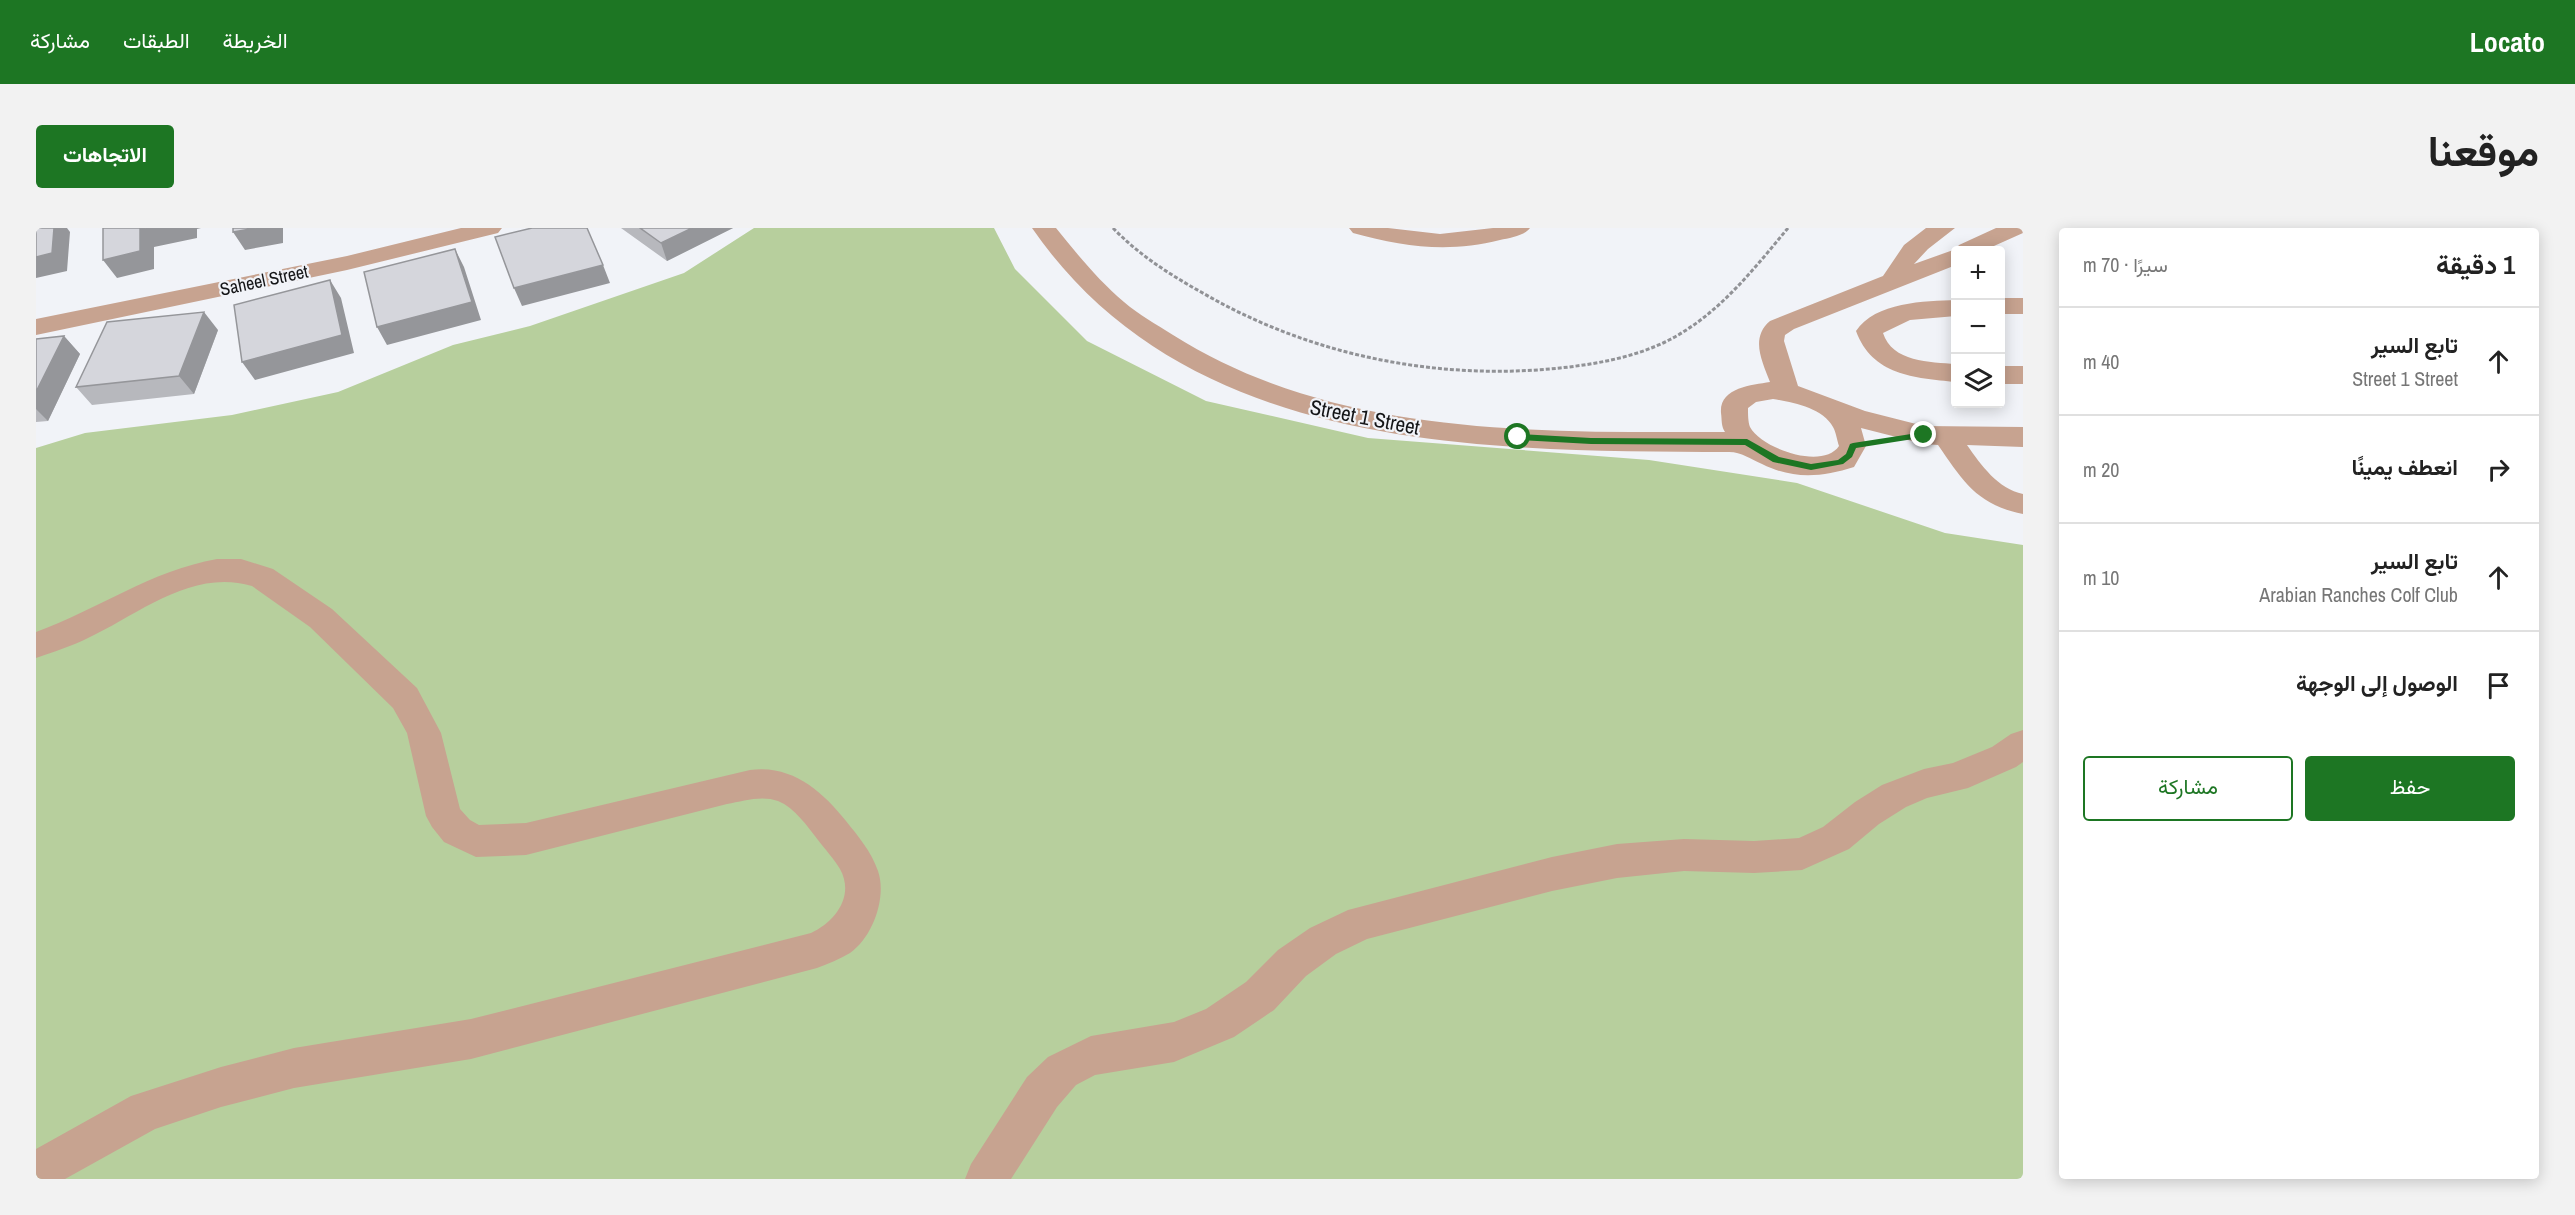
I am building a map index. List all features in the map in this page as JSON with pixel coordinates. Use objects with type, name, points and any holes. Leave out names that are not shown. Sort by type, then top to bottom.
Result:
[{"type":"street","name":"Saheel Street","points":[[36,327],[346,263],[490,228]]},
{"type":"street","name":"Street 1 Street","points":[[1044,228],[1079,272],[1126,317],[1176,350],[1234,381],[1306,406],[1372,423],[1450,433],[1591,441],[1747,442]]},
{"type":"street","points":[[1361,228],[1390,237],[1436,243],[1481,239],[1518,228]]},
{"type":"street","points":[[1892,282],[1908,255],[1920,243],[1943,228]]},
{"type":"street","points":[[1976,246],[2015,228]]},
{"type":"street","points":[[1787,392],[1772,345],[1772,336],[1776,330],[1785,323],[1951,258]]},
{"type":"street","points":[[2005,306],[2023,306]]},
{"type":"street","points":[[1951,308],[1915,311],[1895,316],[1878,323],[1869,332],[1874,345],[1891,359],[1916,368],[1951,372]]},
{"type":"street","points":[[2005,375],[2023,375]]},
{"type":"street","points":[[1830,409],[1844,421],[1851,433],[1853,446],[1849,455],[1840,462],[1811,467],[1776,460],[1747,442],[1733,423],[1734,405],[1754,392],[1773,390],[1802,395],[1830,409],[1860,419],[1935,435],[1986,489],[2003,499],[2023,504]]},
{"type":"street","points":[[1853,446],[1935,435],[2023,437]]},
{"type":"street","points":[[36,645],[67,634],[162,585],[190,575],[217,570],[241,571],[262,577],[321,618],[405,698],[416,714],[424,733],[444,816],[457,831],[476,841],[526,838],[750,784],[772,785],[793,792],[810,802],[856,861],[863,880],[862,901],[854,921],[838,939],[817,950],[471,1039],[294,1068],[220,1086],[146,1111],[36,1172]]},
{"type":"street","points":[[986,1179],[1042,1092],[1062,1071],[1091,1056],[1174,1042],[1220,1023],[1260,996],[1292,963],[1323,941],[1361,923],[1552,874],[1617,861],[1684,855],[1754,857],[1802,854],[1836,838],[1894,796],[1924,784],[1956,777],[2004,757],[2023,744]]},
{"type":"path","points":[[1113,228],[1158,267],[1210,300],[1273,330],[1336,351],[1404,365],[1475,371],[1542,372],[1617,359],[1678,335],[1720,302],[1788,228]]},
{"type":"green space","points":[[754,228],[994,228],[1015,269],[1087,341],[1206,401],[1368,438],[1649,460],[1797,483],[1945,533],[2023,545],[2023,1179],[36,1179],[36,448],[85,433],[232,415],[338,392],[453,345],[530,326],[684,273]]},
{"type":"building","points":[[36,228],[54,228],[52,253],[36,257]]},
{"type":"building","points":[[103,228],[146,228],[140,229],[140,251],[103,260]]},
{"type":"building","points":[[233,228],[256,228],[233,232]]},
{"type":"building","points":[[532,228],[587,228],[603,265],[514,288],[495,237]]},
{"type":"building","points":[[640,228],[692,228],[661,243]]},
{"type":"building","points":[[455,249],[472,302],[377,327],[364,272]]},
{"type":"building","points":[[330,280],[342,335],[242,362],[234,305]]},
{"type":"building","points":[[204,312],[179,376],[76,387],[107,322]]},
{"type":"building","points":[[64,336],[36,392],[36,339]]},
{"type":"route","points":[[1518,437],[1591,441],[1747,442],[1776,460],[1811,467],[1840,462],[1849,455],[1853,446],[1924,435]]}]
